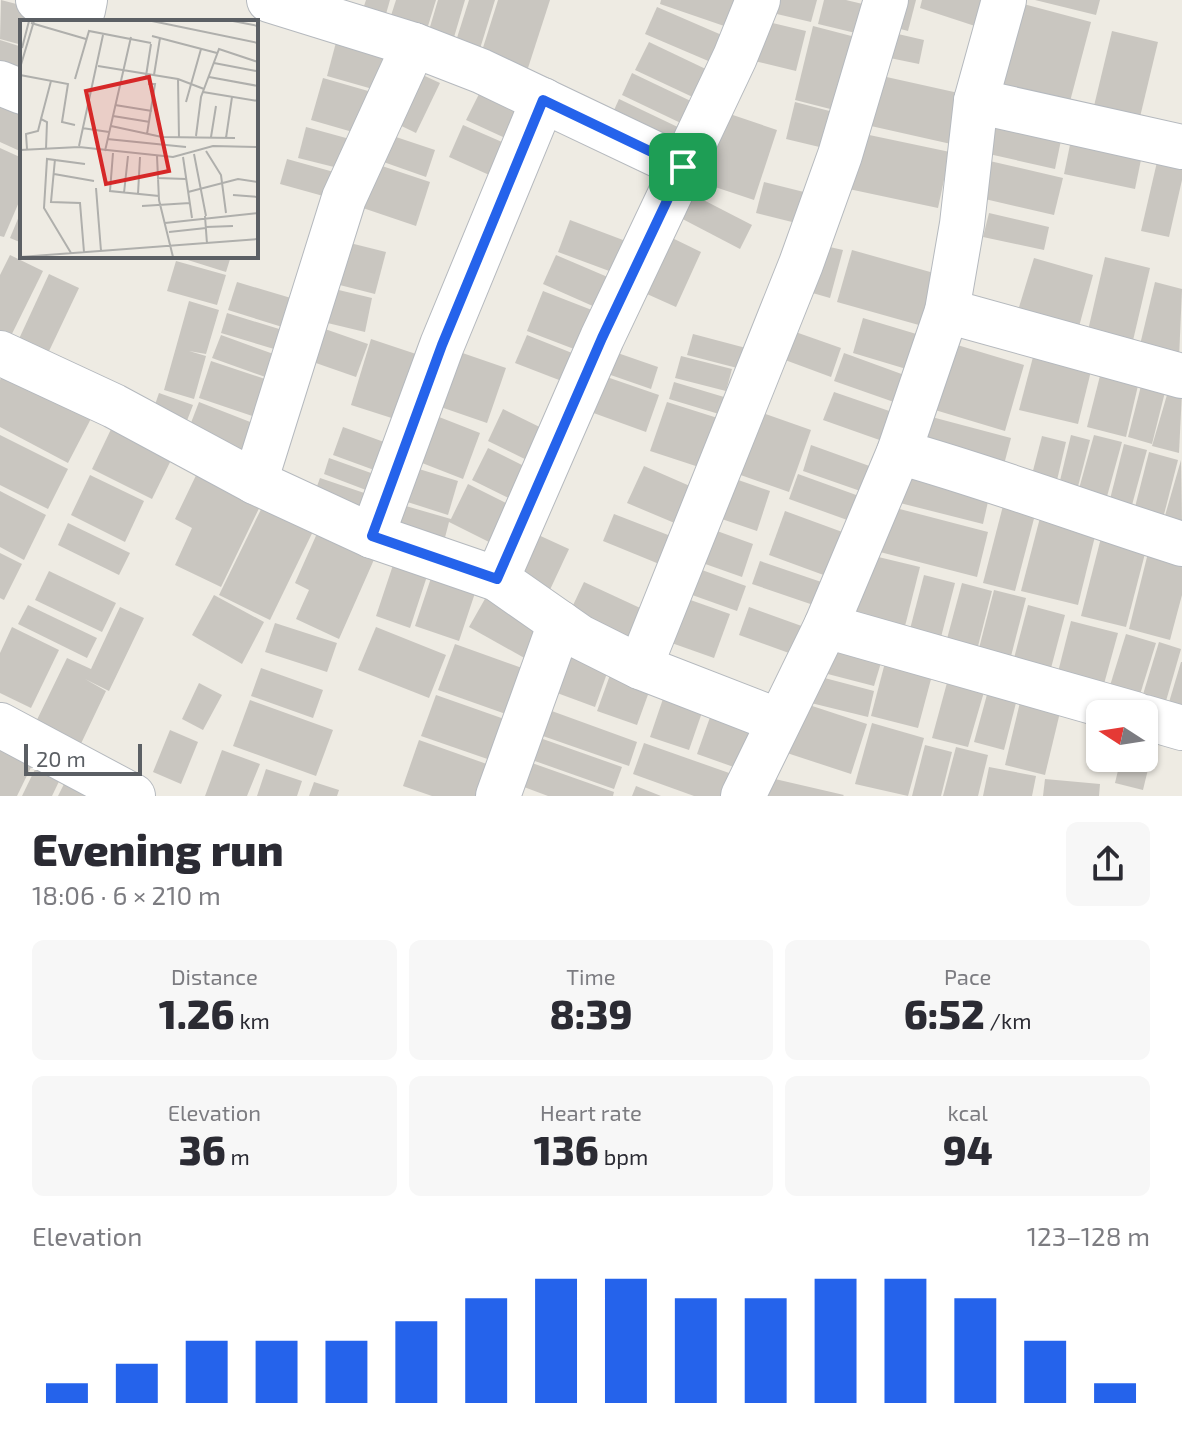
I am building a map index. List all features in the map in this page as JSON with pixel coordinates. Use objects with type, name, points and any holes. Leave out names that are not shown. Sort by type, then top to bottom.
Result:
[{"type":"street","points":[[38,0],[83,10],[85,0]]},
{"type":"street","points":[[269,0],[414,45],[543,100],[683,167]]},
{"type":"street","points":[[497,579],[602,338],[735,57],[758,0]]},
{"type":"street","points":[[640,667],[801,264],[840,155],[886,0]]},
{"type":"street","points":[[743,796],[826,626],[899,452],[947,311],[962,224],[976,101],[1004,0]]},
{"type":"street","points":[[255,482],[344,198],[414,45]]},
{"type":"street","points":[[0,83],[20,91]]},
{"type":"street","points":[[372,536],[442,345],[543,100]]},
{"type":"street","points":[[976,101],[1182,147]]},
{"type":"street","points":[[947,311],[1182,376]]},
{"type":"street","points":[[0,353],[114,406],[255,482],[372,536],[497,579],[560,623],[640,667],[779,721]]},
{"type":"street","points":[[899,452],[995,479],[1047,502],[1182,544]]},
{"type":"street","points":[[498,796],[560,623]]},
{"type":"street","points":[[826,626],[1086,700]]},
{"type":"street","points":[[1158,721],[1182,728]]},
{"type":"street","points":[[0,725],[133,796]]},
{"type":"building","points":[[1,0],[55,14],[54,20],[20,20],[20,44],[0,39]]},
{"type":"building","points":[[366,0],[390,0],[384,21],[361,15]]},
{"type":"building","points":[[396,0],[436,0],[424,39],[387,28]]},
{"type":"building","points":[[438,0],[465,0],[452,44],[427,37]]},
{"type":"building","points":[[469,0],[495,0],[479,52],[455,44]]},
{"type":"building","points":[[498,0],[550,0],[528,68],[481,54]]},
{"type":"building","points":[[661,0],[740,0],[730,28],[660,4]]},
{"type":"building","points":[[767,0],[817,0],[811,22],[764,11]]},
{"type":"building","points":[[824,0],[846,0],[875,7],[868,36],[818,24]]},
{"type":"building","points":[[895,0],[916,0],[908,31],[889,26]]},
{"type":"building","points":[[922,0],[987,0],[978,27],[920,8]]},
{"type":"building","points":[[1035,0],[1100,0],[1096,15]]},
{"type":"building","points":[[1012,1],[1091,22],[1068,109],[990,88]]},
{"type":"building","points":[[657,7],[731,39],[720,66],[645,34]]},
{"type":"building","points":[[760,20],[806,31],[796,71],[750,60]]},
{"type":"building","points":[[813,26],[863,39],[846,113],[795,100]]},
{"type":"building","points":[[885,31],[924,40],[919,64],[880,56]]},
{"type":"building","points":[[1112,31],[1158,42],[1140,117],[1094,106]]},
{"type":"building","points":[[338,35],[394,52],[383,92],[327,76]]},
{"type":"building","points":[[0,40],[20,46],[20,79],[0,73]]},
{"type":"building","points":[[649,42],[712,72],[699,100],[635,70]]},
{"type":"building","points":[[412,70],[440,83],[416,133],[389,120]]},
{"type":"building","points":[[632,73],[697,104],[687,126],[622,95]]},
{"type":"building","points":[[873,74],[963,94],[951,144],[862,124]]},
{"type":"building","points":[[323,78],[382,95],[370,137],[311,120]]},
{"type":"building","points":[[486,80],[538,104],[518,144],[466,120]]},
{"type":"building","points":[[0,91],[20,99],[20,151],[0,142]]},
{"type":"building","points":[[619,99],[684,130],[671,157],[607,126]]},
{"type":"building","points":[[795,102],[841,114],[832,150],[786,139]]},
{"type":"building","points":[[990,109],[1064,126],[1055,169],[980,152]]},
{"type":"building","points":[[724,112],[777,130],[754,200],[700,182]]},
{"type":"building","points":[[463,125],[511,146],[496,178],[449,157]]},
{"type":"building","points":[[306,127],[357,141],[350,171],[298,158]]},
{"type":"building","points":[[855,132],[950,152],[938,208],[844,188]]},
{"type":"building","points":[[384,133],[435,150],[426,177],[375,159]]},
{"type":"building","points":[[1072,135],[1143,150],[1135,189],[1064,174]]},
{"type":"building","points":[[0,148],[20,157],[20,200],[4,237],[0,236]]},
{"type":"building","points":[[1160,149],[1182,154],[1182,180],[1169,237],[1141,231]]},
{"type":"building","points":[[287,159],[341,174],[334,199],[280,184]]},
{"type":"building","points":[[981,159],[1063,178],[1054,215],[972,196]]},
{"type":"building","points":[[370,162],[430,182],[416,226],[354,205]]},
{"type":"building","points":[[764,182],[812,194],[804,225],[756,213]]},
{"type":"building","points":[[686,191],[752,225],[740,249],[673,214]]},
{"type":"building","points":[[989,213],[1049,227],[1044,250],[983,237]]},
{"type":"building","points":[[20,214],[20,242],[10,238]]},
{"type":"building","points":[[570,220],[631,243],[620,275],[558,252]]},
{"type":"building","points":[[664,234],[701,252],[676,307],[638,290]]},
{"type":"building","points":[[334,239],[386,252],[375,294],[324,281]]},
{"type":"building","points":[[821,245],[843,250],[830,298],[809,292]]},
{"type":"building","points":[[852,250],[941,275],[926,327],[837,302]]},
{"type":"building","points":[[10,255],[43,271],[5,348],[0,346],[0,275]]},
{"type":"building","points":[[556,255],[617,281],[604,311],[543,284]]},
{"type":"building","points":[[1105,257],[1150,268],[1131,349],[1086,339]]},
{"type":"building","points":[[181,258],[230,258],[226,272]]},
{"type":"building","points":[[1034,258],[1093,275],[1077,334],[1016,317]]},
{"type":"building","points":[[176,261],[226,275],[217,305],[167,291]]},
{"type":"building","points":[[49,274],[79,288],[41,368],[12,354]]},
{"type":"building","points":[[237,282],[301,301],[292,330],[228,310]]},
{"type":"building","points":[[1155,282],[1182,289],[1179,359],[1139,349]]},
{"type":"building","points":[[322,286],[372,298],[365,332],[315,320]]},
{"type":"building","points":[[543,291],[602,314],[587,354],[527,331]]},
{"type":"building","points":[[189,301],[219,310],[206,354],[189,351],[206,356],[194,399],[164,390]]},
{"type":"building","points":[[227,313],[289,332],[284,352],[221,333]]},
{"type":"building","points":[[863,318],[923,336],[913,371],[853,353]]},
{"type":"building","points":[[325,329],[368,344],[356,377],[313,362]]},
{"type":"building","points":[[787,329],[841,348],[831,377],[777,357]]},
{"type":"building","points":[[693,334],[746,348],[741,369],[687,355]]},
{"type":"building","points":[[221,335],[279,356],[271,379],[212,358]]},
{"type":"building","points":[[527,335],[582,357],[572,385],[515,363]]},
{"type":"building","points":[[371,339],[422,356],[401,421],[351,405]]},
{"type":"building","points":[[954,344],[1024,365],[1005,431],[935,410]]},
{"type":"building","points":[[448,348],[506,368],[487,423],[429,403]]},
{"type":"building","points":[[609,350],[658,367],[651,389],[602,372]]},
{"type":"building","points":[[844,353],[918,380],[908,407],[834,381]]},
{"type":"building","points":[[681,356],[732,369],[726,391],[675,378]]},
{"type":"building","points":[[1033,357],[1091,371],[1078,424],[1019,410]]},
{"type":"building","points":[[211,361],[271,381],[258,418],[199,398]]},
{"type":"building","points":[[9,363],[96,409],[68,463],[0,427],[0,380]]},
{"type":"building","points":[[1102,368],[1140,377],[1126,437],[1087,427]]},
{"type":"building","points":[[601,375],[659,395],[646,432],[588,411]]},
{"type":"building","points":[[1143,378],[1167,384],[1152,444],[1128,437]]},
{"type":"building","points":[[674,382],[724,397],[719,414],[669,399]]},
{"type":"building","points":[[1169,388],[1182,392],[1179,453],[1152,446]]},
{"type":"building","points":[[834,392],[898,414],[888,443],[823,420]]},
{"type":"building","points":[[159,393],[193,405],[183,431],[150,419]]},
{"type":"building","points":[[199,402],[258,425],[244,464],[184,441]]},
{"type":"building","points":[[667,402],[727,421],[711,471],[650,451]]},
{"type":"building","points":[[503,409],[558,436],[543,468],[488,441]]},
{"type":"building","points":[[754,410],[811,430],[789,492],[732,472]]},
{"type":"building","points":[[434,415],[480,433],[463,479],[417,461]]},
{"type":"building","points":[[928,416],[1011,438],[1002,472],[919,450]]},
{"type":"building","points":[[114,423],[175,452],[152,499],[92,469]]},
{"type":"building","points":[[343,427],[395,446],[385,474],[333,455]]},
{"type":"building","points":[[0,435],[68,469],[48,509],[0,485]]},
{"type":"building","points":[[1071,435],[1090,440],[1074,502],[1056,497]]},
{"type":"building","points":[[1094,435],[1122,442],[1103,511],[1075,503]]},
{"type":"building","points":[[1042,436],[1066,442],[1054,493],[1029,486]]},
{"type":"building","points":[[1124,444],[1147,450],[1129,516],[1107,511]]},
{"type":"building","points":[[811,445],[875,468],[866,493],[803,471]]},
{"type":"building","points":[[488,448],[538,473],[523,505],[472,480]]},
{"type":"building","points":[[1149,452],[1178,460],[1160,530],[1131,523]]},
{"type":"building","points":[[329,458],[385,478],[379,495],[324,474]]},
{"type":"building","points":[[1181,460],[1182,525],[1160,533]]},
{"type":"building","points":[[910,463],[992,484],[983,524],[900,503]]},
{"type":"building","points":[[201,465],[265,496],[221,587],[175,565],[192,528],[175,519]]},
{"type":"building","points":[[406,465],[458,481],[448,515],[395,498]]},
{"type":"building","points":[[644,466],[699,490],[684,527],[627,503]]},
{"type":"building","points":[[798,474],[859,496],[850,521],[789,499]]},
{"type":"building","points":[[90,475],[144,501],[125,542],[71,515]]},
{"type":"building","points":[[724,475],[770,491],[757,531],[710,515]]},
{"type":"building","points":[[320,478],[379,498],[371,520],[312,500]]},
{"type":"building","points":[[468,484],[520,510],[501,548],[449,522],[442,549],[384,531],[392,502],[451,519]]},
{"type":"building","points":[[0,491],[46,515],[24,560],[0,547]]},
{"type":"building","points":[[269,493],[320,517],[270,620],[219,595]]},
{"type":"building","points":[[1005,498],[1037,507],[1015,591],[983,583]]},
{"type":"building","points":[[892,507],[988,532],[977,577],[880,552]]},
{"type":"building","points":[[1042,510],[1098,524],[1078,605],[1021,591]]},
{"type":"building","points":[[785,511],[845,533],[829,577],[769,555]]},
{"type":"building","points":[[614,514],[681,540],[669,568],[603,541]]},
{"type":"building","points":[[323,520],[380,546],[339,639],[296,619],[309,590],[295,583]]},
{"type":"building","points":[[68,523],[130,553],[119,575],[58,545]]},
{"type":"building","points":[[1104,526],[1149,538],[1126,627],[1081,616]]},
{"type":"building","points":[[706,527],[753,544],[742,577],[694,560]]},
{"type":"building","points":[[534,533],[569,549],[548,594],[514,578]]},
{"type":"building","points":[[1151,541],[1182,549],[1182,595],[1170,640],[1129,629]]},
{"type":"building","points":[[398,550],[432,561],[410,628],[376,616]]},
{"type":"building","points":[[0,553],[22,564],[4,600],[0,598]]},
{"type":"building","points":[[870,555],[920,567],[904,630],[854,617]]},
{"type":"building","points":[[760,561],[833,586],[825,609],[752,584]]},
{"type":"building","points":[[436,563],[480,578],[459,641],[415,626]]},
{"type":"building","points":[[691,566],[746,586],[737,611],[681,591]]},
{"type":"building","points":[[49,571],[116,603],[102,632],[35,600]]},
{"type":"building","points":[[924,575],[955,583],[940,641],[909,633]]},
{"type":"building","points":[[584,582],[651,613],[635,649],[567,618]]},
{"type":"building","points":[[962,583],[992,591],[975,658],[944,650]]},
{"type":"building","points":[[490,590],[556,626],[535,664],[469,627]]},
{"type":"building","points":[[994,590],[1026,598],[1009,664],[977,656]]},
{"type":"building","points":[[214,595],[264,622],[242,664],[192,635]]},
{"type":"building","points":[[682,597],[730,614],[714,658],[666,641]]},
{"type":"building","points":[[28,605],[97,638],[87,658],[18,624]]},
{"type":"building","points":[[1028,605],[1065,615],[1050,672],[1013,662]]},
{"type":"building","points":[[120,607],[144,618],[109,691],[85,679],[106,691],[77,752],[32,730],[67,658],[91,669]]},
{"type":"building","points":[[749,607],[810,629],[800,657],[739,635]]},
{"type":"building","points":[[1071,621],[1118,633],[1104,684],[1058,672]]},
{"type":"building","points":[[275,623],[337,643],[327,672],[265,652]]},
{"type":"building","points":[[12,627],[59,650],[31,708],[0,693],[0,653]]},
{"type":"building","points":[[376,627],[446,655],[429,698],[358,670]]},
{"type":"building","points":[[1126,634],[1156,643],[1138,700],[1108,692]]},
{"type":"building","points":[[828,641],[883,656],[874,686],[820,672]]},
{"type":"building","points":[[1159,642],[1181,649],[1164,708],[1158,706],[1158,700],[1141,700]]},
{"type":"building","points":[[455,644],[536,673],[520,719],[438,690]]},
{"type":"building","points":[[564,645],[611,662],[595,707],[549,690]]},
{"type":"building","points":[[887,655],[934,668],[918,728],[871,716]]},
{"type":"building","points":[[1182,662],[1182,714],[1167,709]]},
{"type":"building","points":[[614,664],[654,678],[637,725],[597,711]]},
{"type":"building","points":[[261,668],[323,690],[313,718],[251,696]]},
{"type":"building","points":[[951,668],[988,678],[968,747],[932,738]]},
{"type":"building","points":[[817,676],[874,691],[868,717],[811,703]]},
{"type":"building","points":[[991,680],[1020,687],[1004,750],[974,742]]},
{"type":"building","points":[[199,683],[222,695],[203,730],[182,719]]},
{"type":"building","points":[[667,687],[706,701],[689,750],[650,737]]},
{"type":"building","points":[[1022,694],[1062,704],[1045,775],[1005,765]]},
{"type":"building","points":[[436,695],[513,722],[499,763],[421,736]]},
{"type":"building","points":[[250,700],[333,730],[316,776],[233,746]]},
{"type":"building","points":[[803,703],[867,724],[851,774],[787,753]]},
{"type":"building","points":[[714,706],[762,723],[745,771],[697,754]]},
{"type":"building","points":[[549,710],[637,742],[629,766],[540,735]]},
{"type":"building","points":[[872,723],[924,738],[908,796],[855,784]]},
{"type":"building","points":[[170,730],[198,742],[181,784],[153,772]]},
{"type":"building","points":[[540,738],[622,767],[614,789],[532,760]]},
{"type":"building","points":[[419,740],[498,768],[488,796],[432,796],[403,786]]},
{"type":"building","points":[[0,743],[35,759],[17,796],[0,796]]},
{"type":"building","points":[[644,743],[732,774],[725,796],[694,796],[633,774]]},
{"type":"building","points":[[925,745],[952,752],[941,796],[912,796]]},
{"type":"building","points":[[956,747],[988,755],[978,796],[943,796]]},
{"type":"building","points":[[222,750],[260,764],[247,796],[205,796]]},
{"type":"building","points":[[39,761],[63,773],[52,796],[22,796]]},
{"type":"building","points":[[532,763],[614,792],[613,796],[548,796],[524,787]]},
{"type":"building","points":[[989,767],[1036,776],[1032,796],[983,796]]},
{"type":"building","points":[[266,769],[302,781],[297,796],[257,796]]},
{"type":"building","points":[[1118,772],[1147,772],[1143,790],[1115,783]]},
{"type":"building","points":[[758,775],[844,795],[753,796]]},
{"type":"building","points":[[68,776],[101,796],[58,796]]},
{"type":"building","points":[[1045,779],[1100,784],[1099,796],[1043,796]]},
{"type":"building","points":[[314,782],[339,790],[337,796],[309,796]]},
{"type":"building","points":[[636,786],[661,796],[632,796]]},
{"type":"route","points":[[543,100],[683,167],[602,338],[537,494],[497,579],[372,536],[442,345],[543,100]]}]
